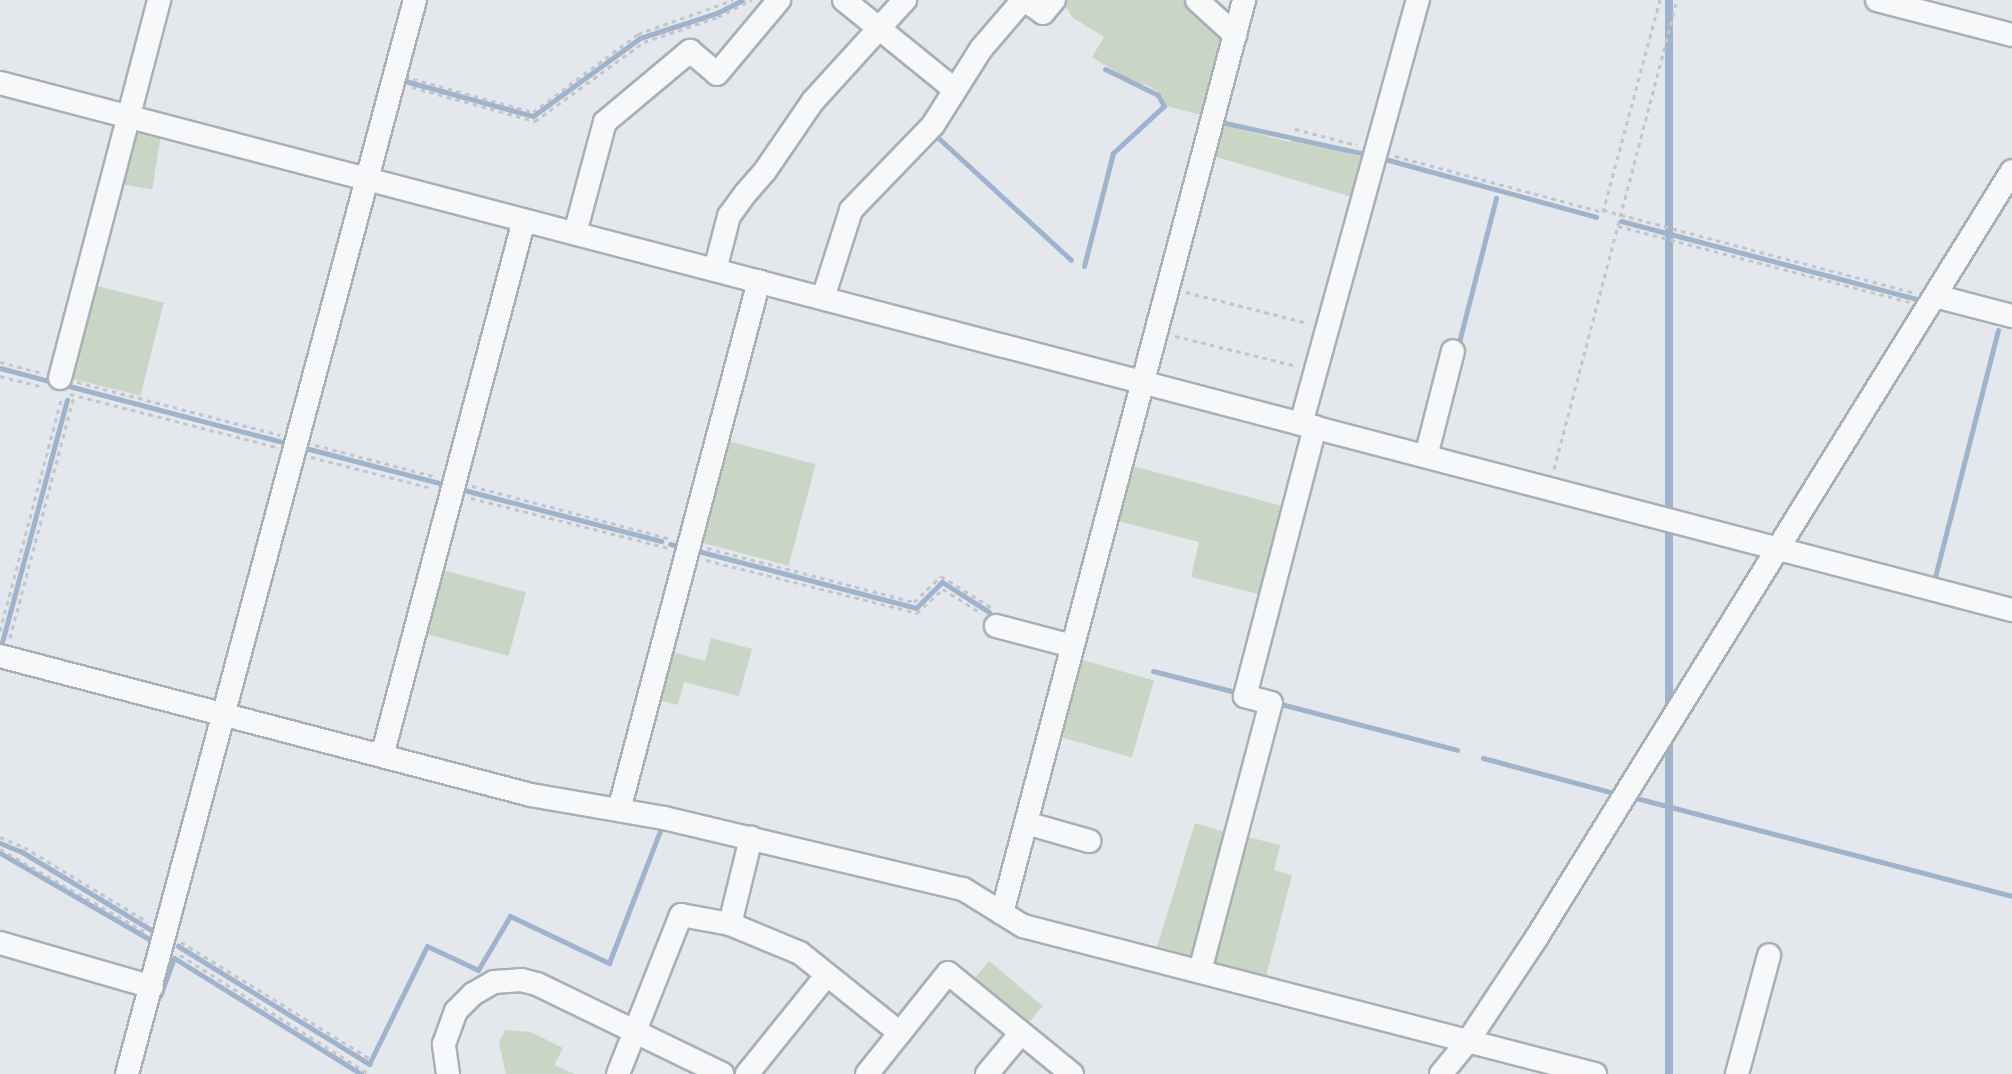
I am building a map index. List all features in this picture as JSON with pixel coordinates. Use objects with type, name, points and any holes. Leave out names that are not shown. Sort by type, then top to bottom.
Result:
[{"type":"street","points":[[66,389],[129,116],[159,0]]},
{"type":"street","points":[[127,1074],[415,0]]},
{"type":"street","points":[[575,233],[605,122],[690,51],[717,74],[778,0]]},
{"type":"street","points":[[844,0],[879,26],[955,90]]},
{"type":"street","points":[[715,270],[729,216],[813,101],[879,26],[906,0]]},
{"type":"street","points":[[823,298],[851,210],[933,125],[981,49],[1023,0],[1043,13],[1054,0]]},
{"type":"street","points":[[1197,0],[1235,35]]},
{"type":"street","points":[[1002,913],[1244,0]]},
{"type":"street","points":[[1200,972],[1271,703],[1245,696],[1308,426],[1316,370],[1418,0]]},
{"type":"street","points":[[1877,0],[2012,35]]},
{"type":"street","points":[[0,82],[2012,610]]},
{"type":"street","points":[[1441,1074],[1468,1041],[1538,937],[2012,171]]},
{"type":"street","points":[[382,756],[524,220]]},
{"type":"street","points":[[619,810],[759,281]]},
{"type":"street","points":[[1932,300],[2012,316]]},
{"type":"street","points":[[1426,456],[1453,351]]},
{"type":"street","points":[[995,622],[1072,646]]},
{"type":"street","points":[[2,657],[531,795],[619,810],[751,838],[963,889],[1023,926],[1595,1074]]},
{"type":"street","points":[[1026,823],[1089,841]]},
{"type":"street","points":[[730,924],[751,838]]},
{"type":"street","points":[[618,1074],[681,915],[730,924],[800,953],[900,1033]]},
{"type":"street","points":[[0,943],[150,995]]},
{"type":"street","points":[[1737,1074],[1769,956]]},
{"type":"street","points":[[0,959],[150,995]]},
{"type":"street","points":[[867,1074],[948,974],[1072,1074]]},
{"type":"street","points":[[747,1074],[827,975]]},
{"type":"street","points":[[448,1074],[444,1044],[448,1026],[472,994],[494,982],[521,980],[537,984],[722,1074]]},
{"type":"street","points":[[987,1074],[1021,1033]]},
{"type":"path","points":[[414,67],[411,78],[533,112],[638,34],[733,0]]},
{"type":"path","points":[[393,82],[535,121],[644,42],[718,17],[753,0]]},
{"type":"path","points":[[1606,210],[1660,0]]},
{"type":"path","points":[[1543,487],[1617,226],[1677,0]]},
{"type":"path","points":[[1295,129],[1606,210],[1932,300]]},
{"type":"path","points":[[1617,226],[1932,300]]},
{"type":"path","points":[[1168,288],[1327,328]]},
{"type":"path","points":[[1156,331],[1316,370]]},
{"type":"path","points":[[0,362],[66,389],[453,487],[664,547],[688,551],[914,602],[941,576],[997,610],[995,622],[943,589],[917,613],[688,551],[667,538],[453,487],[296,446],[66,389],[0,376]]},
{"type":"path","points":[[0,631],[66,389]]},
{"type":"path","points":[[2,657],[66,389]]},
{"type":"path","points":[[664,547],[667,538]]},
{"type":"path","points":[[0,837],[24,847],[369,1074]]},
{"type":"path","points":[[0,849],[369,1058]]},
{"type":"green space","points":[[1062,0],[1189,0],[1224,32],[1204,116],[1167,106],[1160,93],[1145,84],[1138,85],[1092,57],[1104,37],[1072,17]]},
{"type":"green space","points":[[1218,124],[1290,142],[1297,138],[1368,159],[1359,199],[1210,155]]},
{"type":"green space","points":[[130,125],[162,130],[152,189],[121,184]]},
{"type":"green space","points":[[89,284],[164,303],[140,396],[66,377]]},
{"type":"green space","points":[[721,439],[816,464],[788,566],[694,540]]},
{"type":"green space","points":[[1129,465],[1290,508],[1266,596],[1191,577],[1199,542],[1114,520]]},
{"type":"green space","points":[[435,568],[526,592],[509,656],[418,632]]},
{"type":"green space","points":[[711,638],[752,649],[739,696],[684,682],[678,705],[652,699],[665,650],[705,661]]},
{"type":"green space","points":[[1079,659],[1154,680],[1132,757],[1057,736]]},
{"type":"green space","points":[[1195,823],[1232,834],[1193,963],[1156,951]]},
{"type":"green space","points":[[1240,835],[1280,845],[1274,870],[1292,875],[1265,980],[1209,966]]},
{"type":"green space","points":[[989,961],[1043,1006],[1025,1027],[972,982]]},
{"type":"green space","points":[[505,1030],[531,1032],[563,1048],[554,1065],[575,1074],[506,1074],[499,1043]]},
{"type":"water","points":[[1665,0],[1673,0],[1673,1074],[1665,1074]]},
{"type":"waterway","points":[[406,77],[405,81],[533,116],[640,38],[717,13],[742,0]]},
{"type":"waterway","points":[[1084,266],[1113,153],[1164,106],[1158,95],[1105,69]]},
{"type":"waterway","points":[[1221,122],[1370,155]]},
{"type":"waterway","points":[[934,134],[1071,260]]},
{"type":"waterway","points":[[1381,158],[1596,217]]},
{"type":"waterway","points":[[1458,346],[1496,198]]},
{"type":"waterway","points":[[1621,221],[1921,300]]},
{"type":"waterway","points":[[1934,581],[1998,330]]},
{"type":"waterway","points":[[0,368],[49,381]]},
{"type":"waterway","points":[[65,385],[290,444]]},
{"type":"waterway","points":[[1,646],[67,400]]},
{"type":"waterway","points":[[309,449],[447,485]]},
{"type":"waterway","points":[[460,489],[661,541]]},
{"type":"waterway","points":[[670,544],[682,547]]},
{"type":"waterway","points":[[694,550],[916,608],[942,582],[989,612]]},
{"type":"waterway","points":[[1153,671],[1239,693]]},
{"type":"waterway","points":[[1277,703],[1457,750]]},
{"type":"waterway","points":[[1483,758],[1610,792]]},
{"type":"waterway","points":[[1636,798],[2012,896]]},
{"type":"waterway","points":[[178,946],[369,1064],[427,946],[478,970],[510,916],[609,963],[662,826]]},
{"type":"waterway","points":[[0,843],[22,852],[158,934]]},
{"type":"waterway","points":[[0,853],[156,943]]},
{"type":"waterway","points":[[160,996],[174,958],[361,1074]]}]
